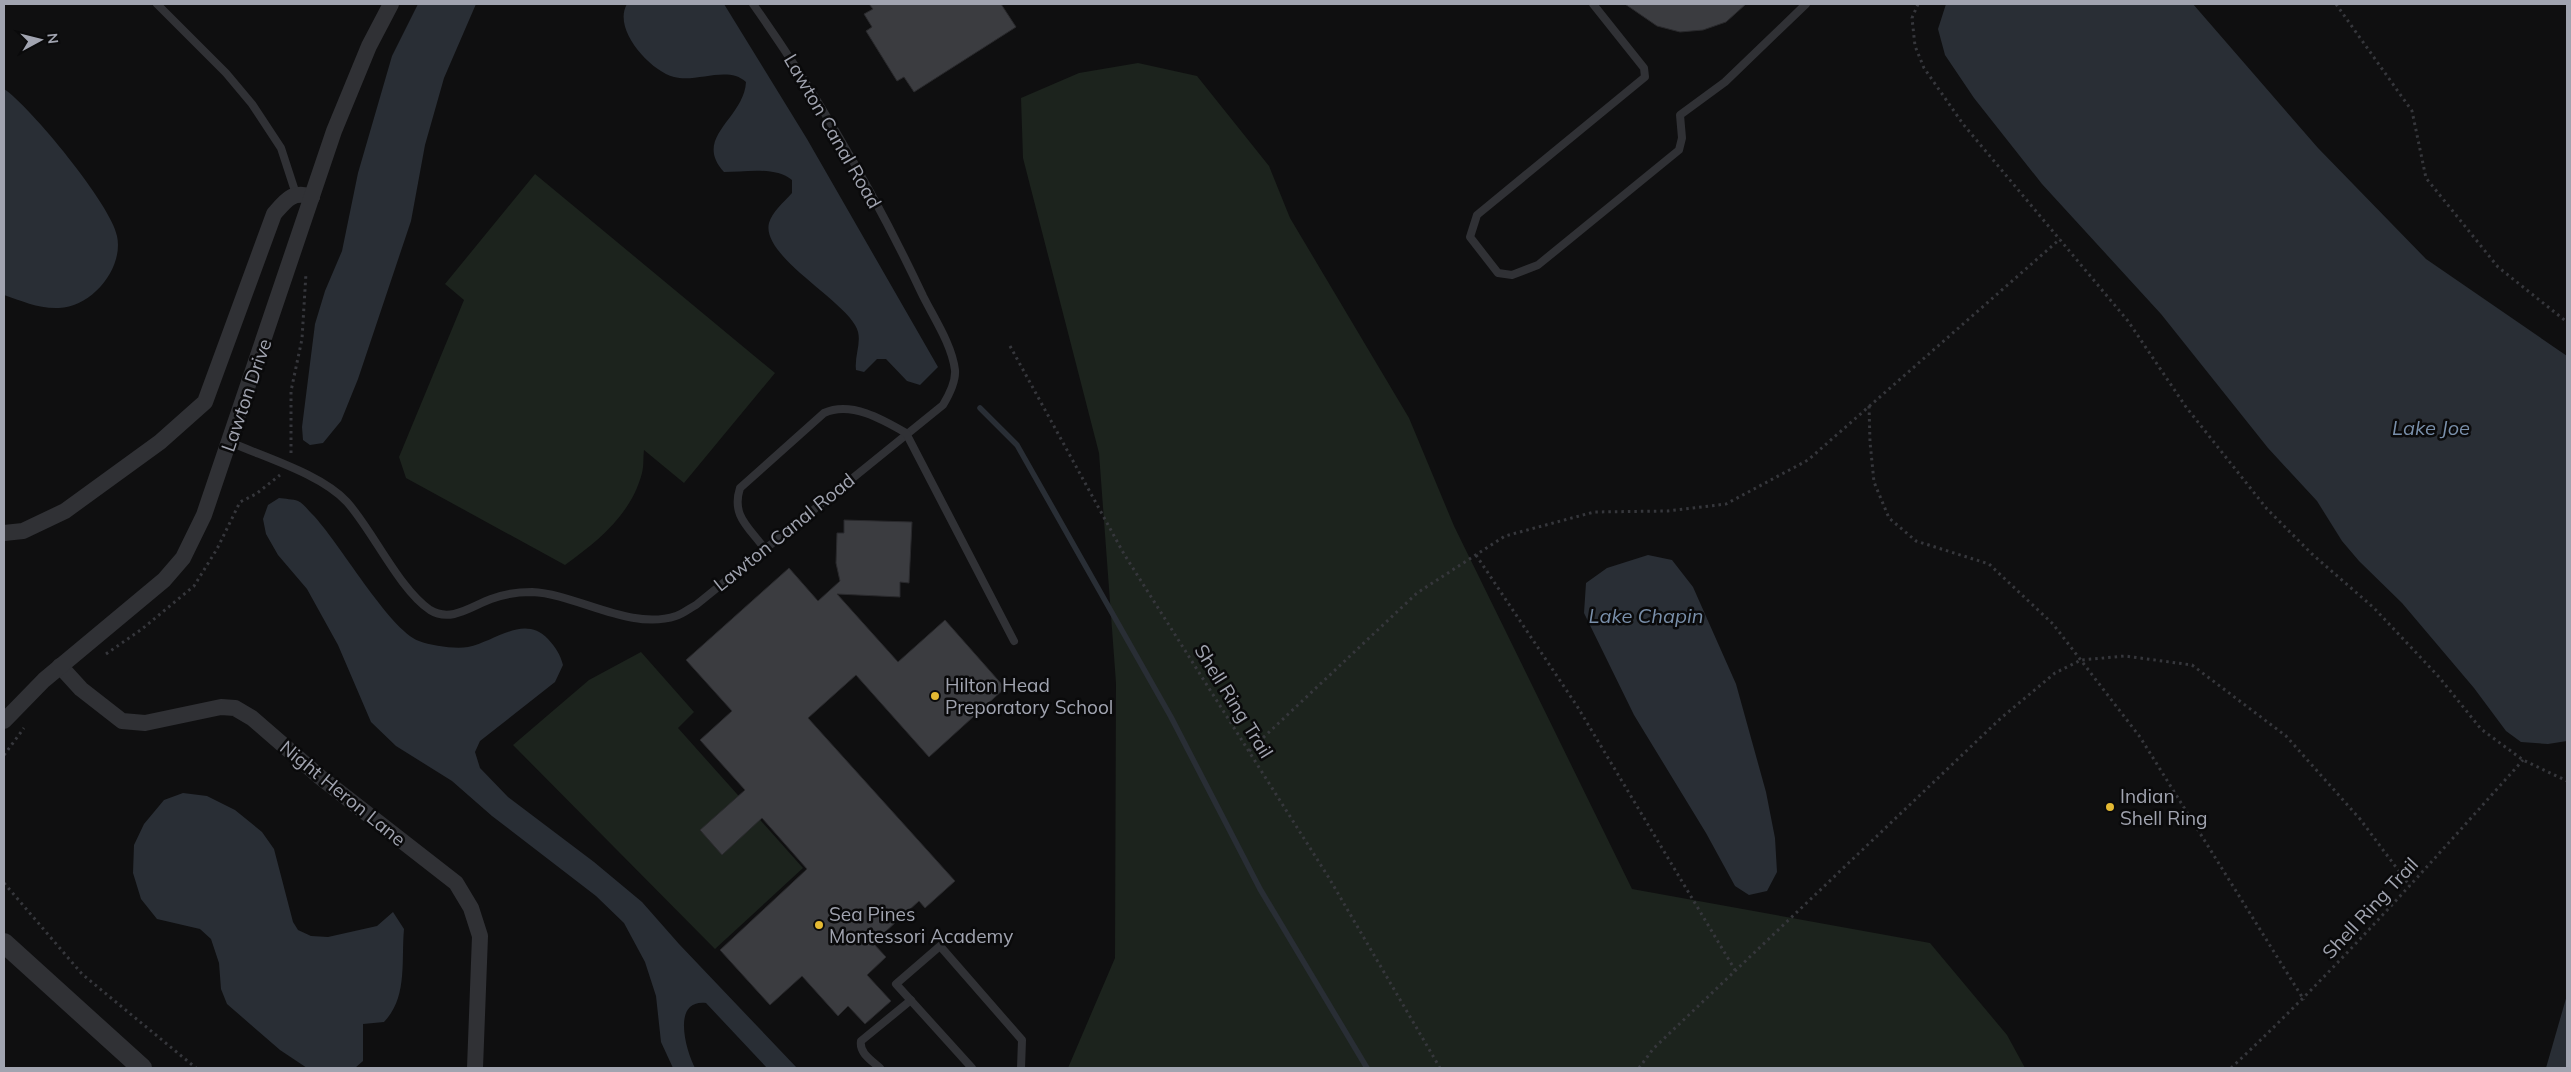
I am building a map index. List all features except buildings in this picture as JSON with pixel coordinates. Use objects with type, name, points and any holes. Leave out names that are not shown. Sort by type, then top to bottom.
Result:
[{"type":"street","name":"Lawton Drive","points":[[4,721],[60,666],[164,580],[183,558],[204,515],[351,88],[369,46],[391,4]]},
{"type":"street","points":[[4,534],[22,531],[65,511],[160,442],[205,402],[274,214],[287,198],[296,194],[312,197]]},
{"type":"street","name":"Night Heron Lane","points":[[60,666],[81,689],[122,721],[146,723],[221,708],[235,708],[252,718],[320,778],[456,883],[471,908],[480,936],[475,1068]]},
{"type":"street","points":[[4,943],[142,1068]]},
{"type":"lane","points":[[157,4],[226,73],[252,104],[281,148],[296,194]]},
{"type":"lane","name":"Lawton Canal Road","points":[[230,442],[307,474],[329,486],[347,503],[415,596],[432,611],[447,615],[467,611],[490,599],[515,593],[534,592],[573,601],[621,616],[656,619],[677,616],[696,605],[906,433],[943,405],[951,391],[955,370],[947,346],[907,261],[842,141],[790,56],[753,4]]},
{"type":"lane","points":[[1592,4],[1644,68],[1645,77],[1477,215],[1470,237],[1498,273],[1512,275],[1538,265],[1679,150],[1682,138],[1680,115],[1725,82],[1806,4]]},
{"type":"lane","points":[[764,548],[738,513],[736,501],[740,488],[824,413],[835,408],[850,409],[886,421],[906,433],[1014,641]]},
{"type":"lane","points":[[972,1068],[896,984],[940,946],[1022,1040],[1021,1068]]},
{"type":"lane","points":[[880,1068],[864,1053],[860,1047],[861,1041],[910,1000]]},
{"type":"path","points":[[1918,4],[1912,18],[1915,46],[1924,68],[1963,124],[2128,321],[2186,407],[2267,509],[2312,554],[2374,608],[2439,677],[2481,729],[2523,760],[2567,781]]},
{"type":"path","points":[[2336,4],[2412,111],[2426,178],[2498,267],[2567,322]]},
{"type":"path","points":[[1249,751],[1417,593],[1505,536],[1594,512],[1668,512],[1726,504],[1808,460],[2060,239]]},
{"type":"path","name":"Shell Ring Trail","points":[[1010,346],[1124,554],[1329,878],[1440,1068]]},
{"type":"path","points":[[1869,406],[1874,482],[1890,518],[1916,541],[1989,564],[2053,624],[2140,737],[2304,1000]]},
{"type":"path","points":[[1476,555],[1577,706],[1735,970]]},
{"type":"path","points":[[1639,1068],[1653,1049],[2001,718],[2055,673],[2081,660],[2125,656],[2192,665],[2286,736],[2360,819],[2410,886]]},
{"type":"path","name":"Shell Ring Trail","points":[[2231,1068],[2304,1000],[2523,760]]},
{"type":"path","points":[[4,883],[82,974],[196,1068]]},
{"type":"shaded area","points":[[1138,63],[1197,76],[1269,166],[1290,218],[1409,418],[1454,526],[1632,889],[1930,943],[2007,1035],[2025,1068],[1068,1068],[1115,958],[1116,683],[1099,453],[1023,158],[1021,98],[1079,73]]},
{"type":"shaded area","points":[[535,174],[775,373],[684,483],[644,450],[643,470],[637,488],[622,514],[601,536],[565,565],[406,478],[399,457],[464,300],[445,284]]},
{"type":"shaded area","points":[[641,652],[694,712],[678,728],[803,868],[715,949],[513,745],[589,680]]},
{"type":"water","points":[[418,4],[476,4],[444,78],[425,145],[411,221],[358,379],[341,421],[323,443],[310,445],[303,440],[302,427],[315,324],[325,291],[342,251],[358,173],[392,56]]},
{"type":"water","points":[[627,4],[724,4],[807,139],[938,367],[920,385],[907,381],[886,359],[877,359],[864,372],[856,370],[859,336],[855,325],[834,302],[788,262],[777,248],[770,235],[769,223],[775,211],[792,193],[792,180],[769,171],[724,172],[716,160],[714,148],[716,138],[737,107],[743,95],[746,82],[739,77],[730,75],[692,78],[674,77],[654,67],[636,48],[629,37],[624,14]]},
{"type":"water","name":"Lake Joe","points":[[1946,4],[2193,4],[2318,148],[2426,259],[2567,356],[2567,741],[2548,744],[2521,742],[2506,731],[2474,688],[2402,603],[2359,561],[2342,541],[2317,501],[2268,448],[2161,314],[2042,184],[1974,98],[1945,55],[1938,29]]},
{"type":"water","points":[[4,89],[50,135],[86,181],[112,222],[117,236],[116,261],[103,284],[83,301],[71,306],[59,308],[44,307],[4,295]]},
{"type":"water","points":[[279,498],[291,499],[302,503],[323,526],[393,620],[419,641],[444,647],[468,647],[520,629],[539,632],[548,639],[557,651],[563,665],[555,682],[480,741],[475,752],[480,768],[508,797],[594,862],[642,902],[679,944],[797,1068],[767,1068],[706,1003],[695,1004],[688,1009],[685,1017],[685,1039],[695,1068],[673,1068],[661,1042],[656,996],[645,962],[624,923],[596,896],[492,816],[452,781],[396,746],[371,722],[338,645],[307,589],[278,555],[266,534],[263,519],[268,505]]},
{"type":"water","name":"Lake Chapin","points":[[1648,555],[1672,560],[1693,587],[1736,684],[1766,792],[1775,838],[1777,872],[1767,891],[1749,895],[1735,886],[1706,833],[1634,715],[1584,613],[1586,583],[1607,568]]},
{"type":"water","points":[[183,793],[207,796],[235,810],[262,832],[274,849],[293,922],[298,930],[311,936],[328,937],[377,926],[393,912],[404,929],[402,978],[397,1001],[392,1012],[384,1022],[363,1024],[363,1061],[355,1068],[307,1068],[280,1050],[227,1004],[221,989],[219,963],[211,939],[200,929],[157,919],[141,899],[133,873],[134,845],[144,824],[164,800]]},
{"type":"water","points":[[2567,995],[2567,1068],[2546,1068]]},
{"type":"waterway","points":[[980,408],[1017,445],[1171,717],[1260,889],[1367,1068]]},
{"type":"place","name":"Hilton Head Preporatory School","points":[[935,696]]},
{"type":"place","name":"Indian Shell Ring","points":[[2110,807]]},
{"type":"place","name":"Sea Pines Montessori Academy","points":[[819,925]]}]
